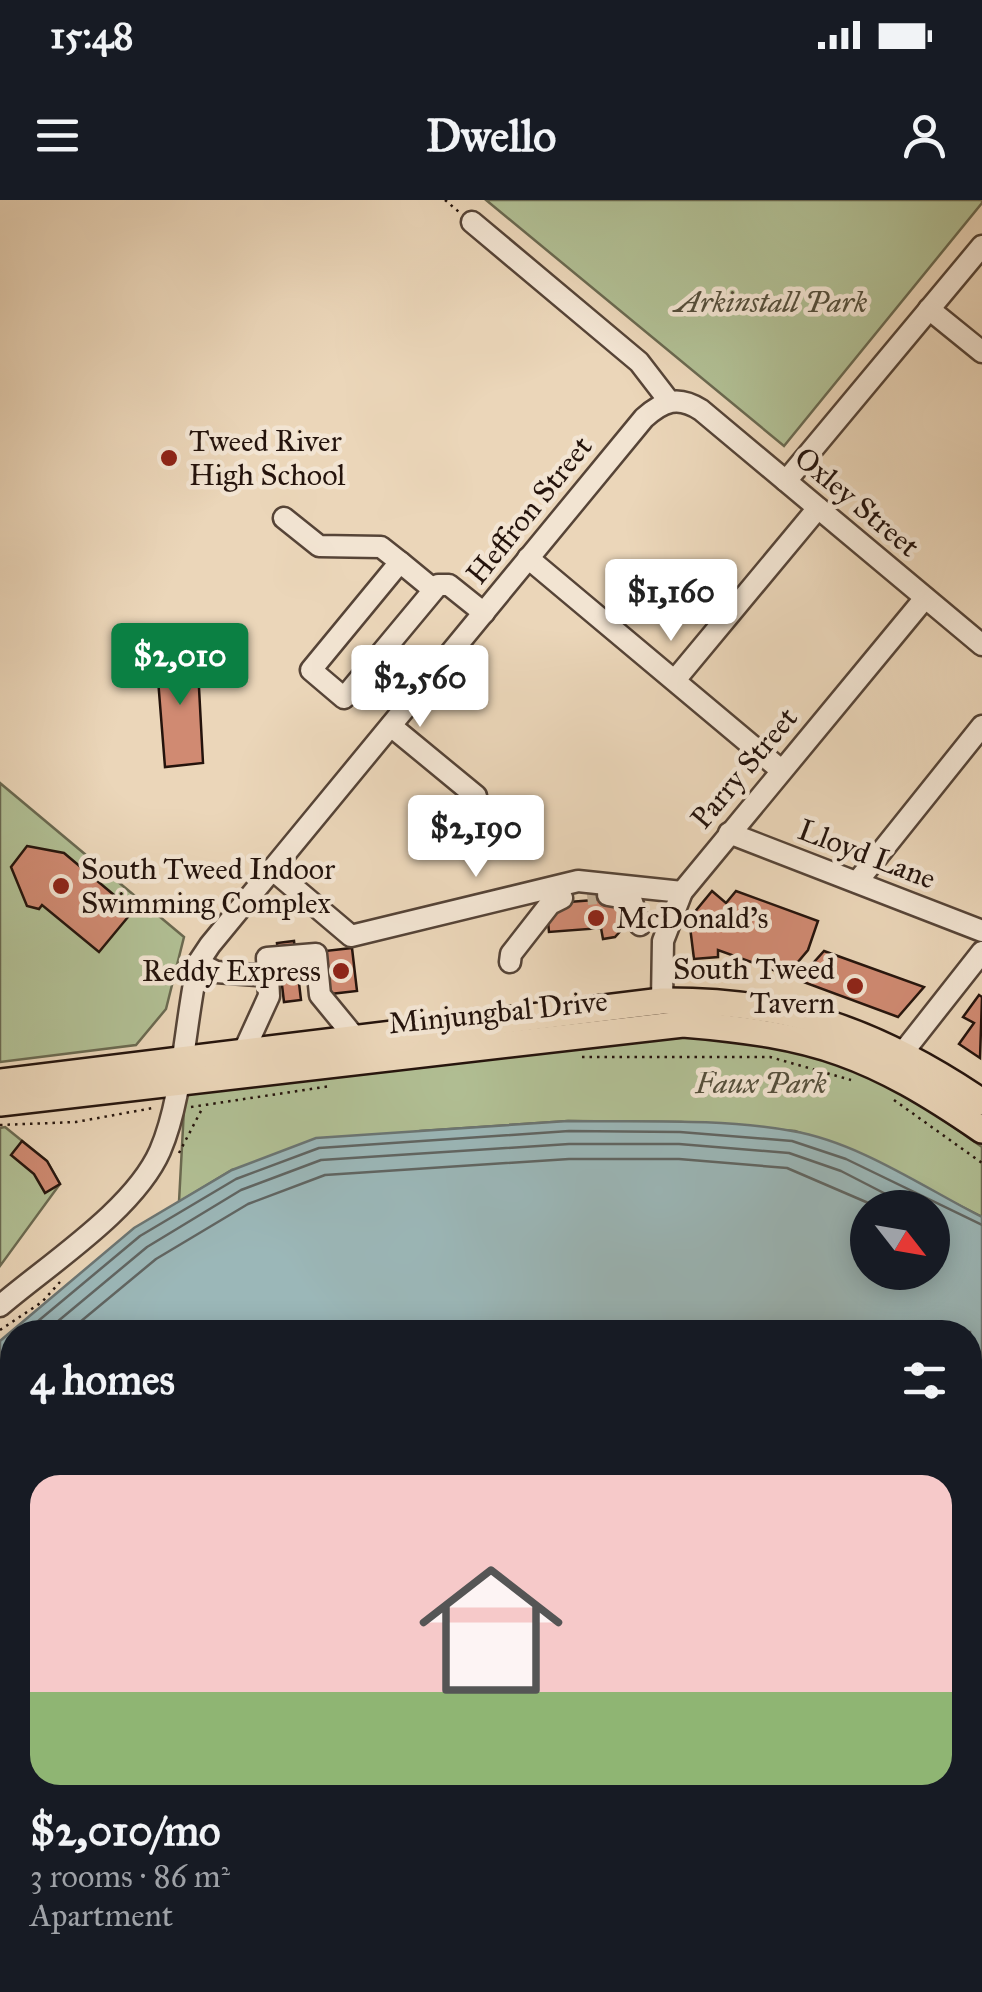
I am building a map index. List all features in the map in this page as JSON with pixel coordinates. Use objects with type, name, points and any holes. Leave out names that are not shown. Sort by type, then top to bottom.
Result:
[{"type":"main road","name":"Minjungbal Drive","points":[[0,1103],[178,1071],[243,1054],[662,1000],[716,1000],[799,1013],[982,1102]]},
{"type":"main road","name":"Minjungbal Drive","points":[[0,1082],[178,1071],[683,1024],[770,1031],[895,1061],[982,1130]]},
{"type":"street","points":[[472,222],[639,362],[670,400]]},
{"type":"street","points":[[786,480],[982,246]]},
{"type":"street","points":[[929,309],[982,352]]},
{"type":"street","name":"Oxley Street","points":[[670,400],[694,405],[982,645]]},
{"type":"street","name":"Heffron Street","points":[[0,1306],[133,1190],[160,1150],[198,963],[644,418],[670,400]]},
{"type":"street","points":[[675,680],[818,508]]},
{"type":"street","points":[[284,518],[319,546],[381,547],[434,590]]},
{"type":"street","points":[[528,558],[781,770]]},
{"type":"street","points":[[400,562],[311,670],[344,698],[434,590],[448,585],[484,613]]},
{"type":"street","name":"Parry Street","points":[[662,1000],[663,941],[682,892],[925,598]]},
{"type":"street","points":[[391,726],[476,796]]},
{"type":"street","points":[[856,882],[982,726]]},
{"type":"street","name":"Lloyd Lane","points":[[729,833],[982,931]]},
{"type":"street","points":[[273,870],[351,936],[578,880],[682,892]]},
{"type":"street","points":[[510,962],[511,954],[550,904],[579,896],[631,899],[640,925]]},
{"type":"street","points":[[895,1061],[982,952]]},
{"type":"street","points":[[243,1054],[269,996],[267,958],[316,954],[320,996],[357,1040]]},
{"type":"street","points":[[198,963],[216,972],[268,976]]},
{"type":"path","points":[[576,1057],[770,1057],[857,1082]]},
{"type":"path","points":[[0,1125],[76,1122],[342,1085]]},
{"type":"path","points":[[890,1097],[982,1163]]},
{"type":"green space","name":"Arkinstall Park","points":[[486,200],[982,200],[982,203],[784,446]]},
{"type":"green space","points":[[0,783],[184,937],[166,1009],[136,1045],[0,1062]]},
{"type":"green space","name":"Faux Park","points":[[679,1034],[777,1040],[883,1078],[982,1147],[982,1217],[950,1201],[950,1190],[928,1190],[849,1150],[795,1131],[681,1122],[568,1121],[420,1131],[232,1170],[179,1202],[185,1090]]},
{"type":"green space","points":[[5,1127],[47,1161],[60,1184],[0,1266],[0,1128]]},
{"type":"water","points":[[568,1121],[737,1124],[792,1131],[841,1145],[932,1190],[850,1190],[850,1290],[950,1290],[950,1200],[982,1217],[982,1320],[25,1320],[134,1228],[232,1170],[316,1138]]},
{"type":"building","points":[[197,650],[203,763],[165,767],[156,654]]},
{"type":"building","name":"South Tweed Indoor Swimming Complex","points":[[27,846],[64,853],[133,911],[99,952],[42,905],[39,909],[27,906],[11,867]]},
{"type":"building","points":[[712,891],[726,903],[736,891],[818,921],[808,950],[787,975],[718,950],[718,957],[694,959],[689,919]]},
{"type":"building","points":[[620,898],[634,916],[615,937],[603,939],[601,928],[549,932],[548,921],[556,903]]},
{"type":"building","points":[[294,941],[301,1000],[284,1002],[277,943]]},
{"type":"building","name":"Reddy Express","points":[[352,948],[357,991],[330,994],[325,951]]},
{"type":"building","points":[[824,951],[924,987],[898,1017],[798,980]]},
{"type":"building","points":[[979,995],[980,1058],[959,1044],[974,1023],[963,1017]]},
{"type":"building","points":[[22,1141],[47,1161],[60,1184],[45,1193],[34,1174],[11,1155]]},
{"type":"tunnel","points":[[587,895],[596,894]]},
{"type":"place","name":"Tweed River High School","points":[[169,458]]},
{"type":"place","name":"South Tweed Indoor Swimming Complex","points":[[61,886]]},
{"type":"place","name":"McDonald's","points":[[596,918]]},
{"type":"place","name":"Reddy Express","points":[[341,971]]},
{"type":"place","name":"South Tweed Tavern","points":[[855,986]]}]
